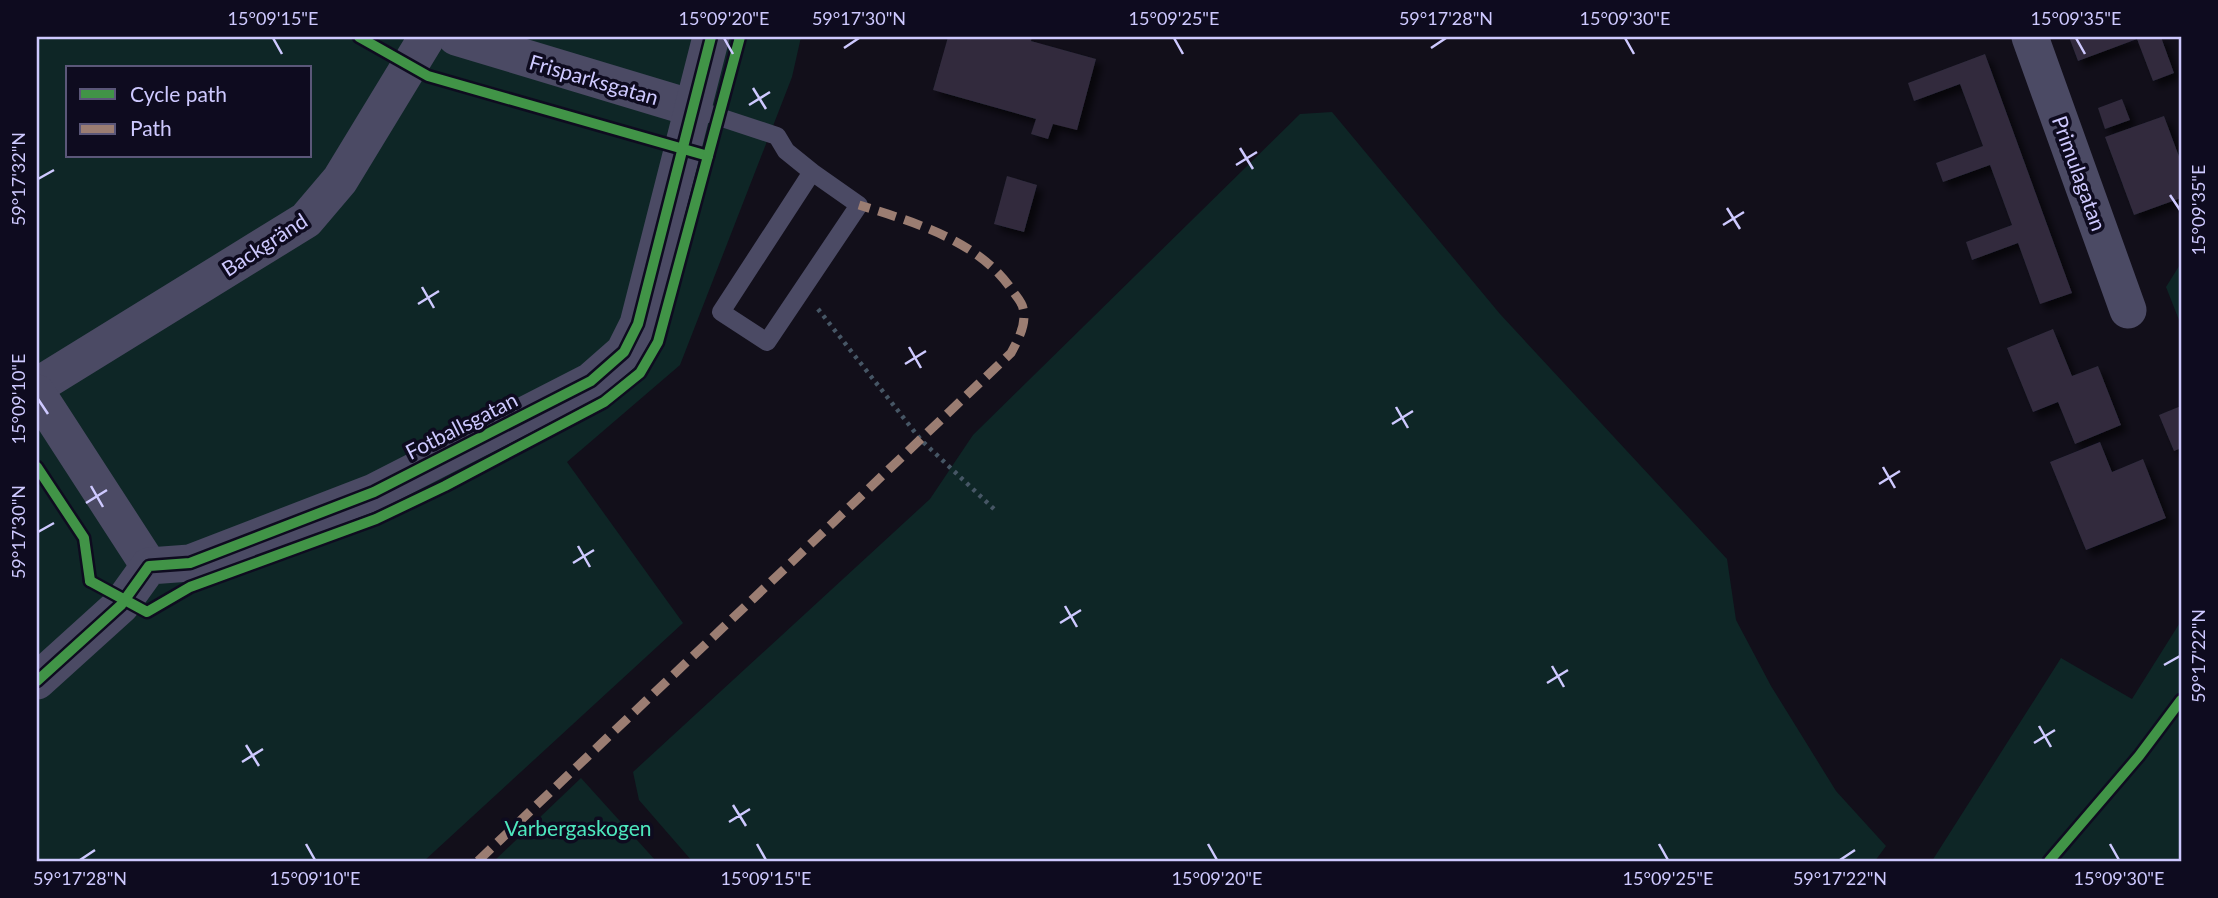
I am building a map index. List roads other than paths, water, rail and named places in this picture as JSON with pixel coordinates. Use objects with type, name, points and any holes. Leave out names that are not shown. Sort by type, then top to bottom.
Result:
[{"type":"street","name":"Backgränd","points":[[37,386],[306,220],[340,180],[427,37]]},
{"type":"street","name":"Frisparksgatan","points":[[456,37],[692,108]]},
{"type":"street","name":"Fotballsgatan","points":[[149,566],[190,563],[374,492],[591,381],[624,352],[638,324],[711,37]]},
{"type":"street","name":"Primulagatan","points":[[2029,37],[2128,310]]},
{"type":"street","points":[[37,393],[149,566],[121,605],[37,681]]},
{"type":"lane","points":[[692,108],[777,136],[786,151],[859,205],[767,342],[721,312],[812,172]]},
{"type":"park label","name":"Varbergaskogen","points":[[578,827]]}]
